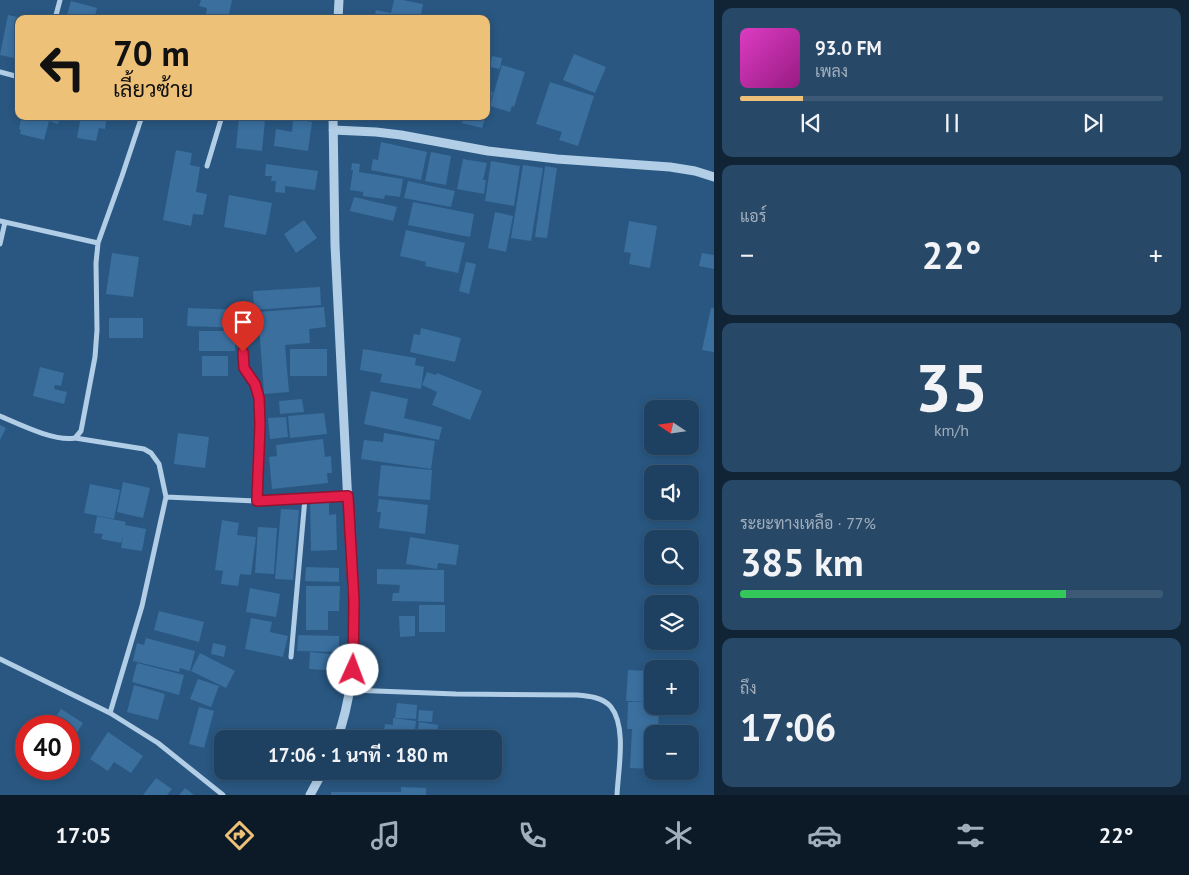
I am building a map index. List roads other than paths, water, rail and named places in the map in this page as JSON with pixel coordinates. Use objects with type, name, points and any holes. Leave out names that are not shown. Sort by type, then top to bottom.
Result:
[{"type":"street","points":[[56,15],[60,0]]},
{"type":"street","points":[[338,15],[339,0]]},
{"type":"street","points":[[0,72],[15,76]]},
{"type":"street","points":[[76,438],[81,431],[86,413],[95,357],[98,243],[126,167],[141,120]]},
{"type":"street","points":[[207,166],[221,120]]},
{"type":"street","points":[[333,120],[335,254],[354,624],[353,670],[339,730]]},
{"type":"street","points":[[333,130],[400,135],[488,151],[670,167],[695,171],[714,178]]},
{"type":"street","points":[[0,244],[2,221],[98,243]]},
{"type":"street","points":[[243,340],[244,368],[255,384],[259,398],[260,425],[257,501]]},
{"type":"street","points":[[0,416],[60,438],[76,438],[144,449],[151,453],[159,464],[166,497],[142,606],[110,713]]},
{"type":"street","points":[[166,497],[257,501],[348,496]]},
{"type":"street","points":[[291,657],[305,498]]},
{"type":"street","points":[[0,659],[110,713],[158,743],[223,795]]},
{"type":"street","points":[[350,690],[456,694],[576,695],[603,700],[611,706],[618,721],[620,740],[617,795]]},
{"type":"street","points":[[310,795],[318,780]]}]
